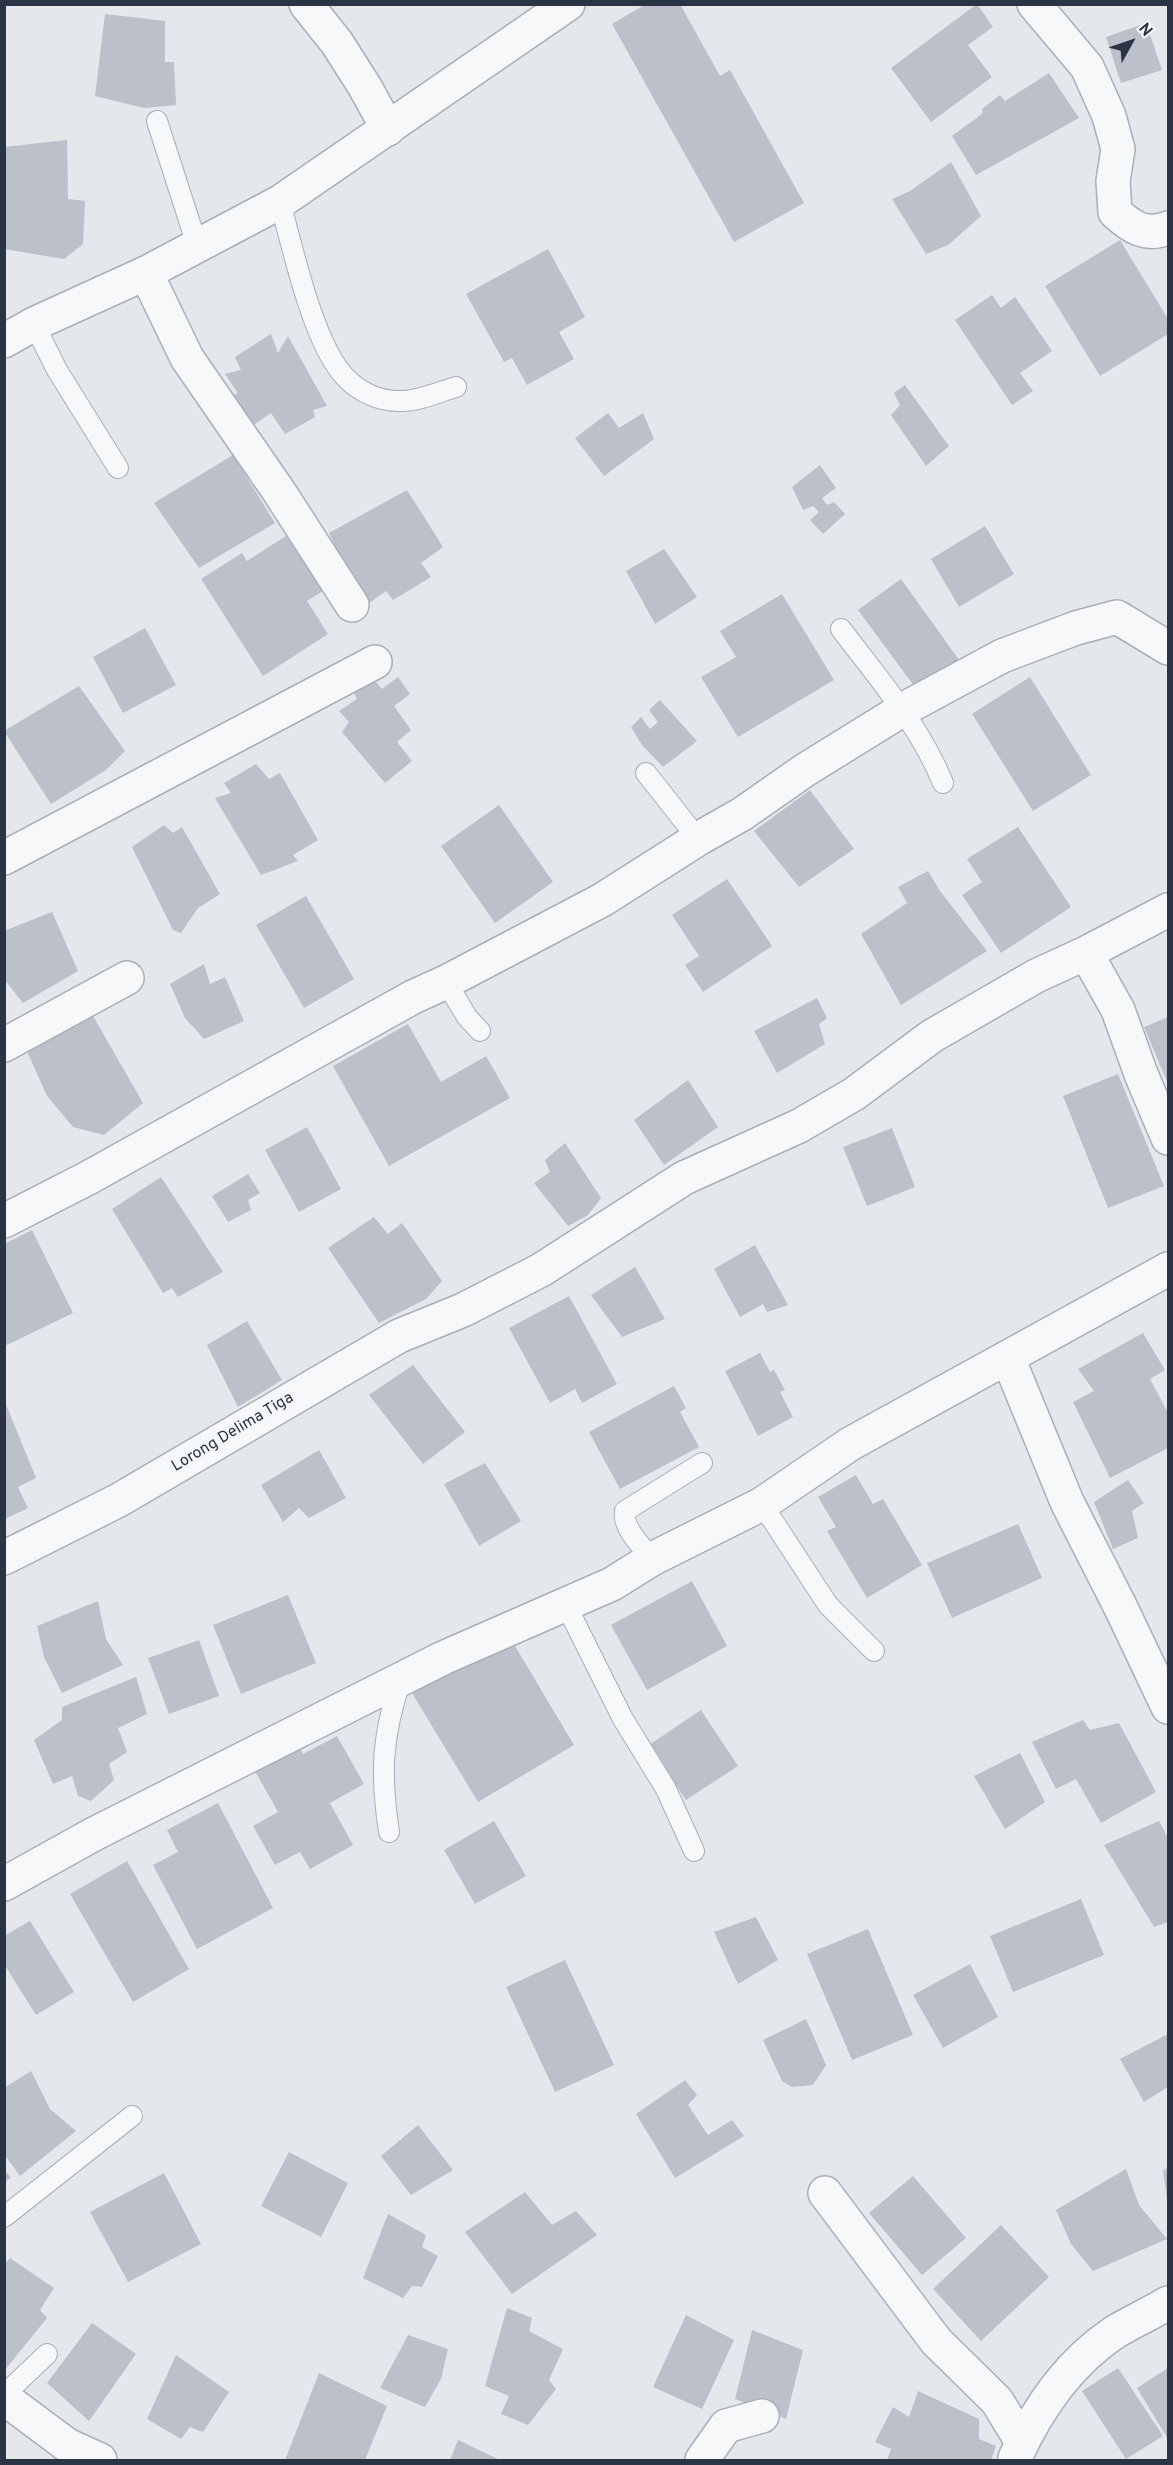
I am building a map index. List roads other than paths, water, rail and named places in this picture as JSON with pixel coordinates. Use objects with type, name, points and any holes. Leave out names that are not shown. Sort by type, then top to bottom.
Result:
[{"type":"street","points":[[306,4],[337,43],[388,129]]},
{"type":"street","points":[[4,341],[34,324],[146,273],[280,202],[568,4]]},
{"type":"street","points":[[1034,4],[1087,68],[1109,116],[1118,149],[1113,181],[1115,212],[1129,226],[1156,232],[1168,228]]},
{"type":"street","points":[[146,273],[187,358],[280,493],[352,605]]},
{"type":"street","points":[[4,1221],[139,1150],[413,998],[602,900],[742,814],[805,770],[902,710],[1002,656],[1076,628],[1117,617],[1168,648]]},
{"type":"street","points":[[4,858],[375,662]]},
{"type":"street","name":"Lorong Delima Tiga","points":[[4,1558],[119,1500],[399,1336],[463,1310],[541,1270],[684,1178],[799,1126],[854,1094],[932,1036],[1036,976],[1168,910]]},
{"type":"street","points":[[1086,953],[1118,1010],[1141,1074],[1168,1138]]},
{"type":"street","points":[[4,1046],[127,978]]},
{"type":"street","points":[[4,1884],[94,1834],[443,1658],[612,1584],[652,1559],[762,1504],[850,1444],[1168,1269]]},
{"type":"street","points":[[1008,1358],[1067,1503],[1157,1651],[1168,1707]]},
{"type":"street","points":[[825,2193],[936,2341],[997,2401],[1018,2451]]},
{"type":"street","points":[[1018,2451],[1053,2392],[1073,2367],[1114,2333],[1168,2303]]},
{"type":"street","points":[[4,2396],[67,2445],[100,2460]]},
{"type":"street","points":[[702,2460],[726,2426],[762,2416]]},
{"type":"lane","points":[[157,121],[197,245]]},
{"type":"lane","points":[[280,202],[312,316],[344,377],[361,392],[381,399],[404,401],[456,387]]},
{"type":"lane","points":[[34,324],[57,370],[118,468]]},
{"type":"lane","points":[[841,629],[902,710],[933,757],[943,783]]},
{"type":"lane","points":[[646,772],[698,839]]},
{"type":"lane","points":[[446,982],[467,1017],[480,1031]]},
{"type":"lane","points":[[652,1559],[627,1527],[623,1518],[625,1511],[702,1463]]},
{"type":"lane","points":[[762,1504],[828,1605],[874,1651]]},
{"type":"lane","points":[[566,1605],[623,1719],[666,1789],[694,1851]]},
{"type":"lane","points":[[389,1832],[382,1770],[389,1717],[401,1679]]},
{"type":"lane","points":[[4,2217],[132,2116]]},
{"type":"lane","points":[[4,2396],[47,2354]]}]
